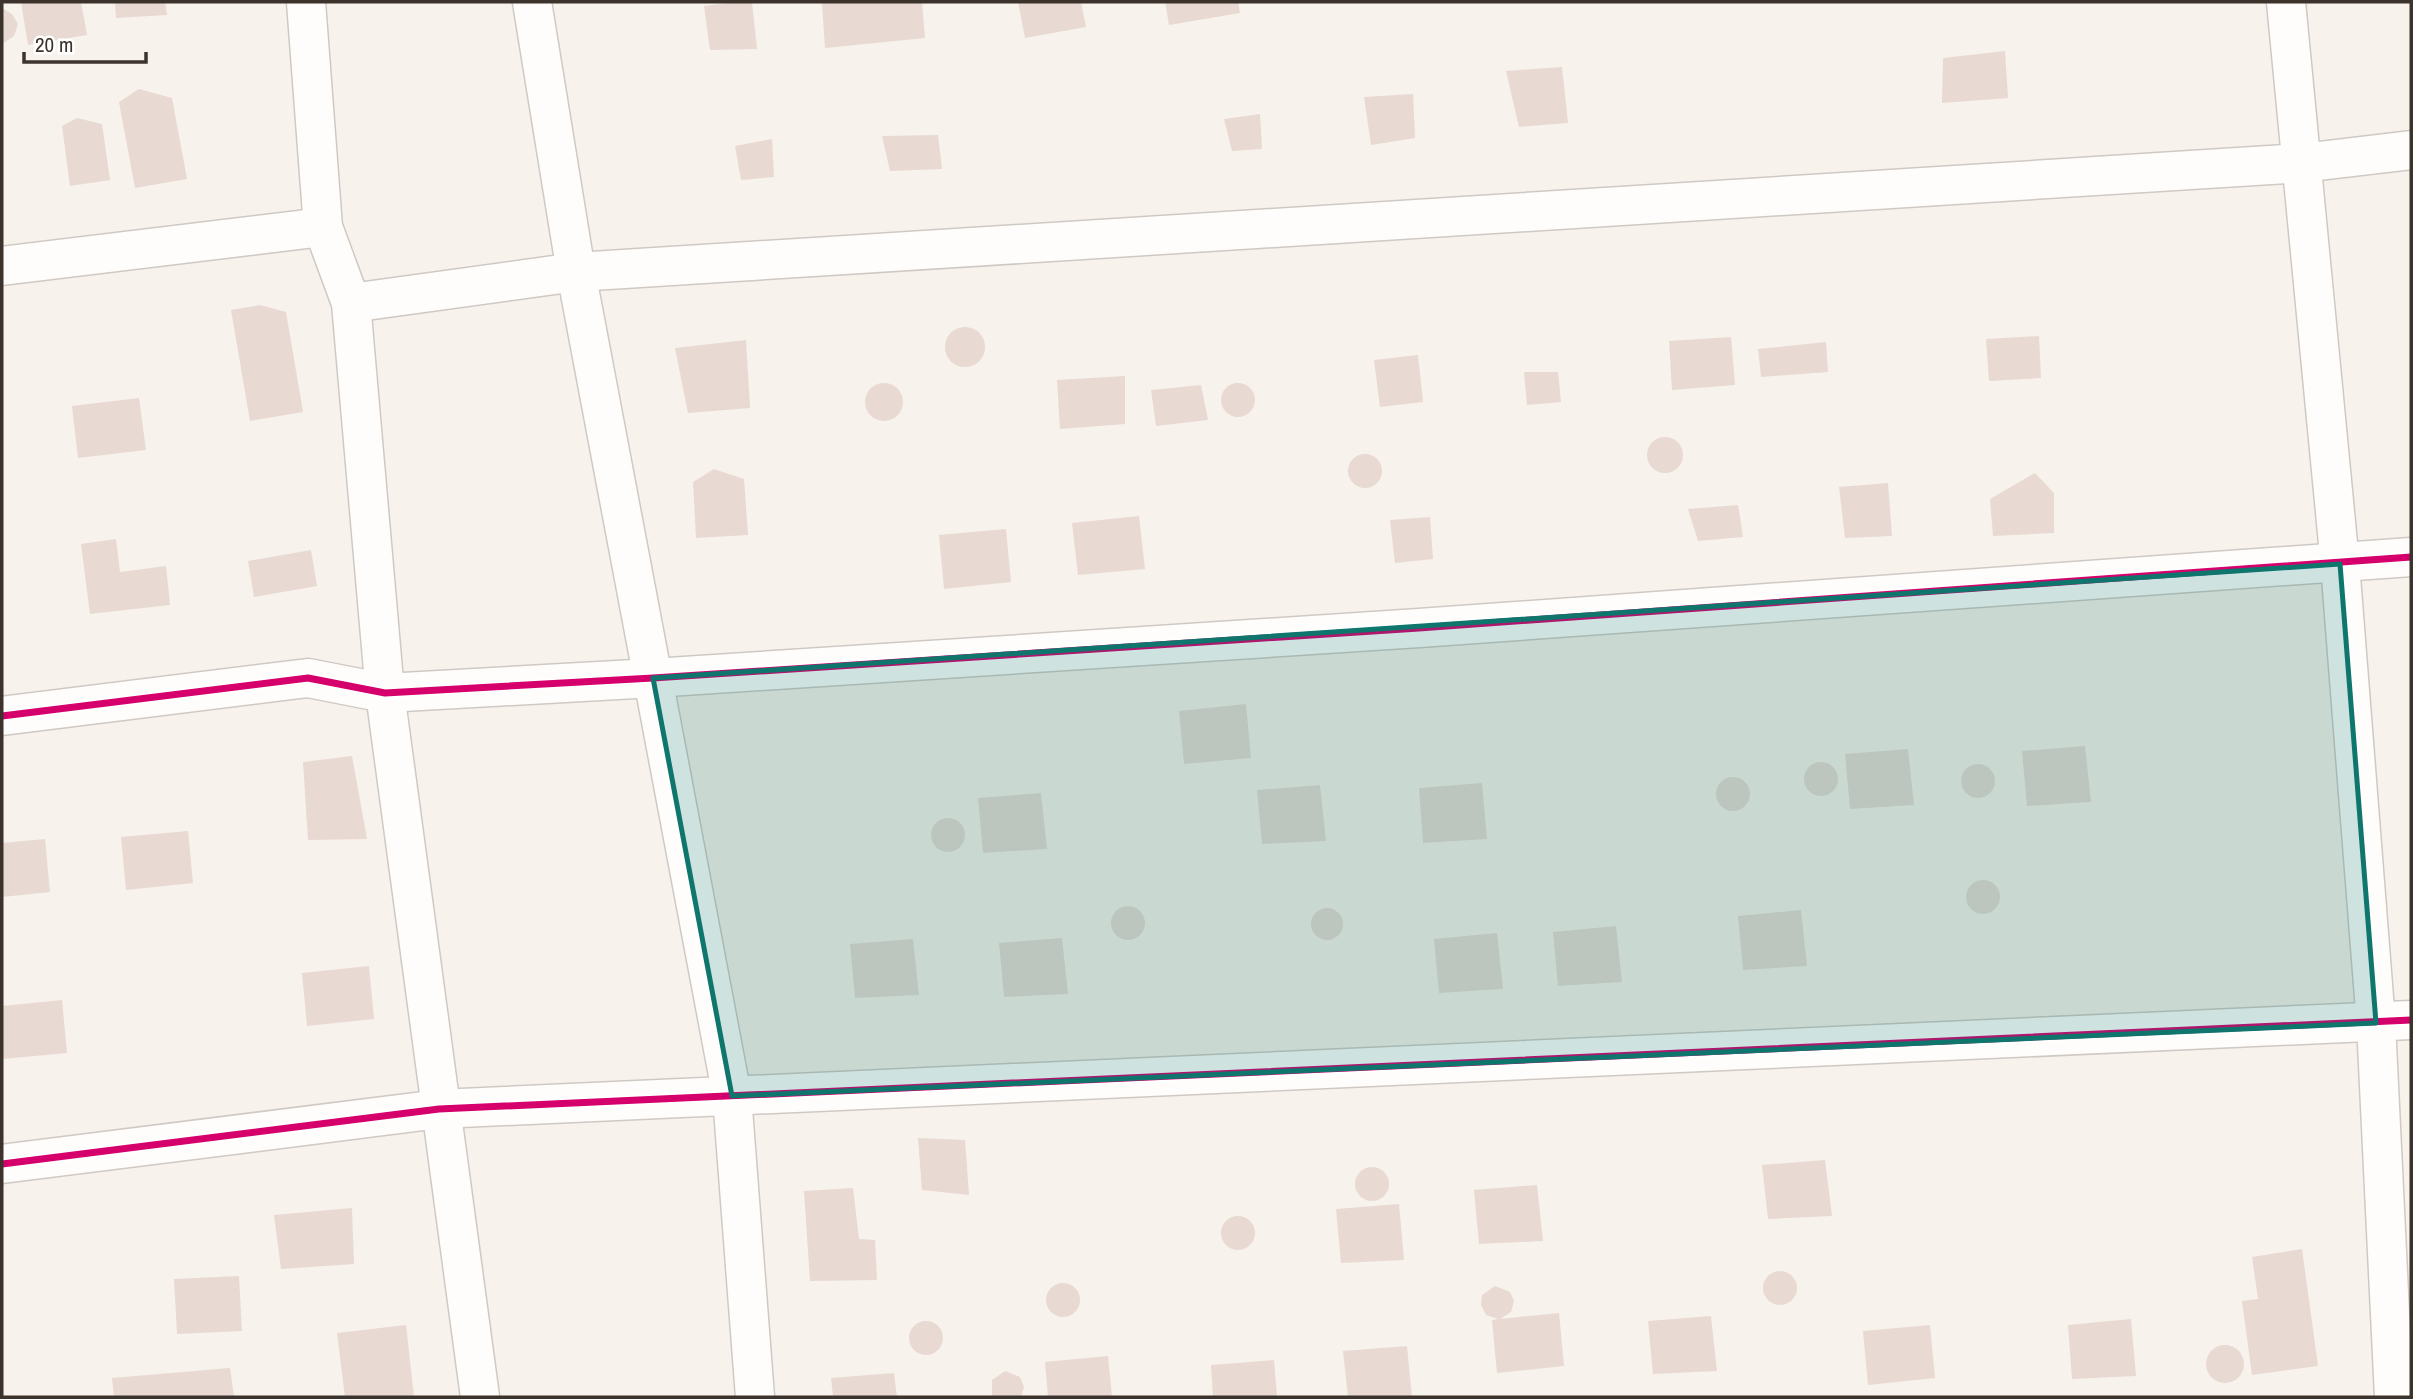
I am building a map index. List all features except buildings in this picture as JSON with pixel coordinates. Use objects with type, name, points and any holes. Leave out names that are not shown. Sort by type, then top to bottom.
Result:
[{"type":"street","points":[[306,2],[323,227],[351,303],[385,693],[439,1110],[480,1397]]},
{"type":"street","points":[[532,2],[576,272],[732,1096],[755,1397]]},
{"type":"street","points":[[2286,2],[2340,564],[2394,1022],[2394,1397]]},
{"type":"street","points":[[351,303],[576,272],[2302,163],[2411,150]]},
{"type":"street","points":[[2,266],[323,227]]},
{"type":"street","points":[[2,716],[308,678],[385,693],[653,678],[2340,564],[2411,557]]},
{"type":"street","points":[[2,1164],[439,1110],[2394,1022]]},
{"type":"highlighted area","points":[[2340,564],[2376,1023],[732,1096],[653,678]]},
{"type":"cycle path","points":[[2,716],[308,678],[385,693],[653,678],[1419,628],[2411,557]]},
{"type":"cycle path","points":[[2,1164],[439,1109],[2411,1020]]}]
